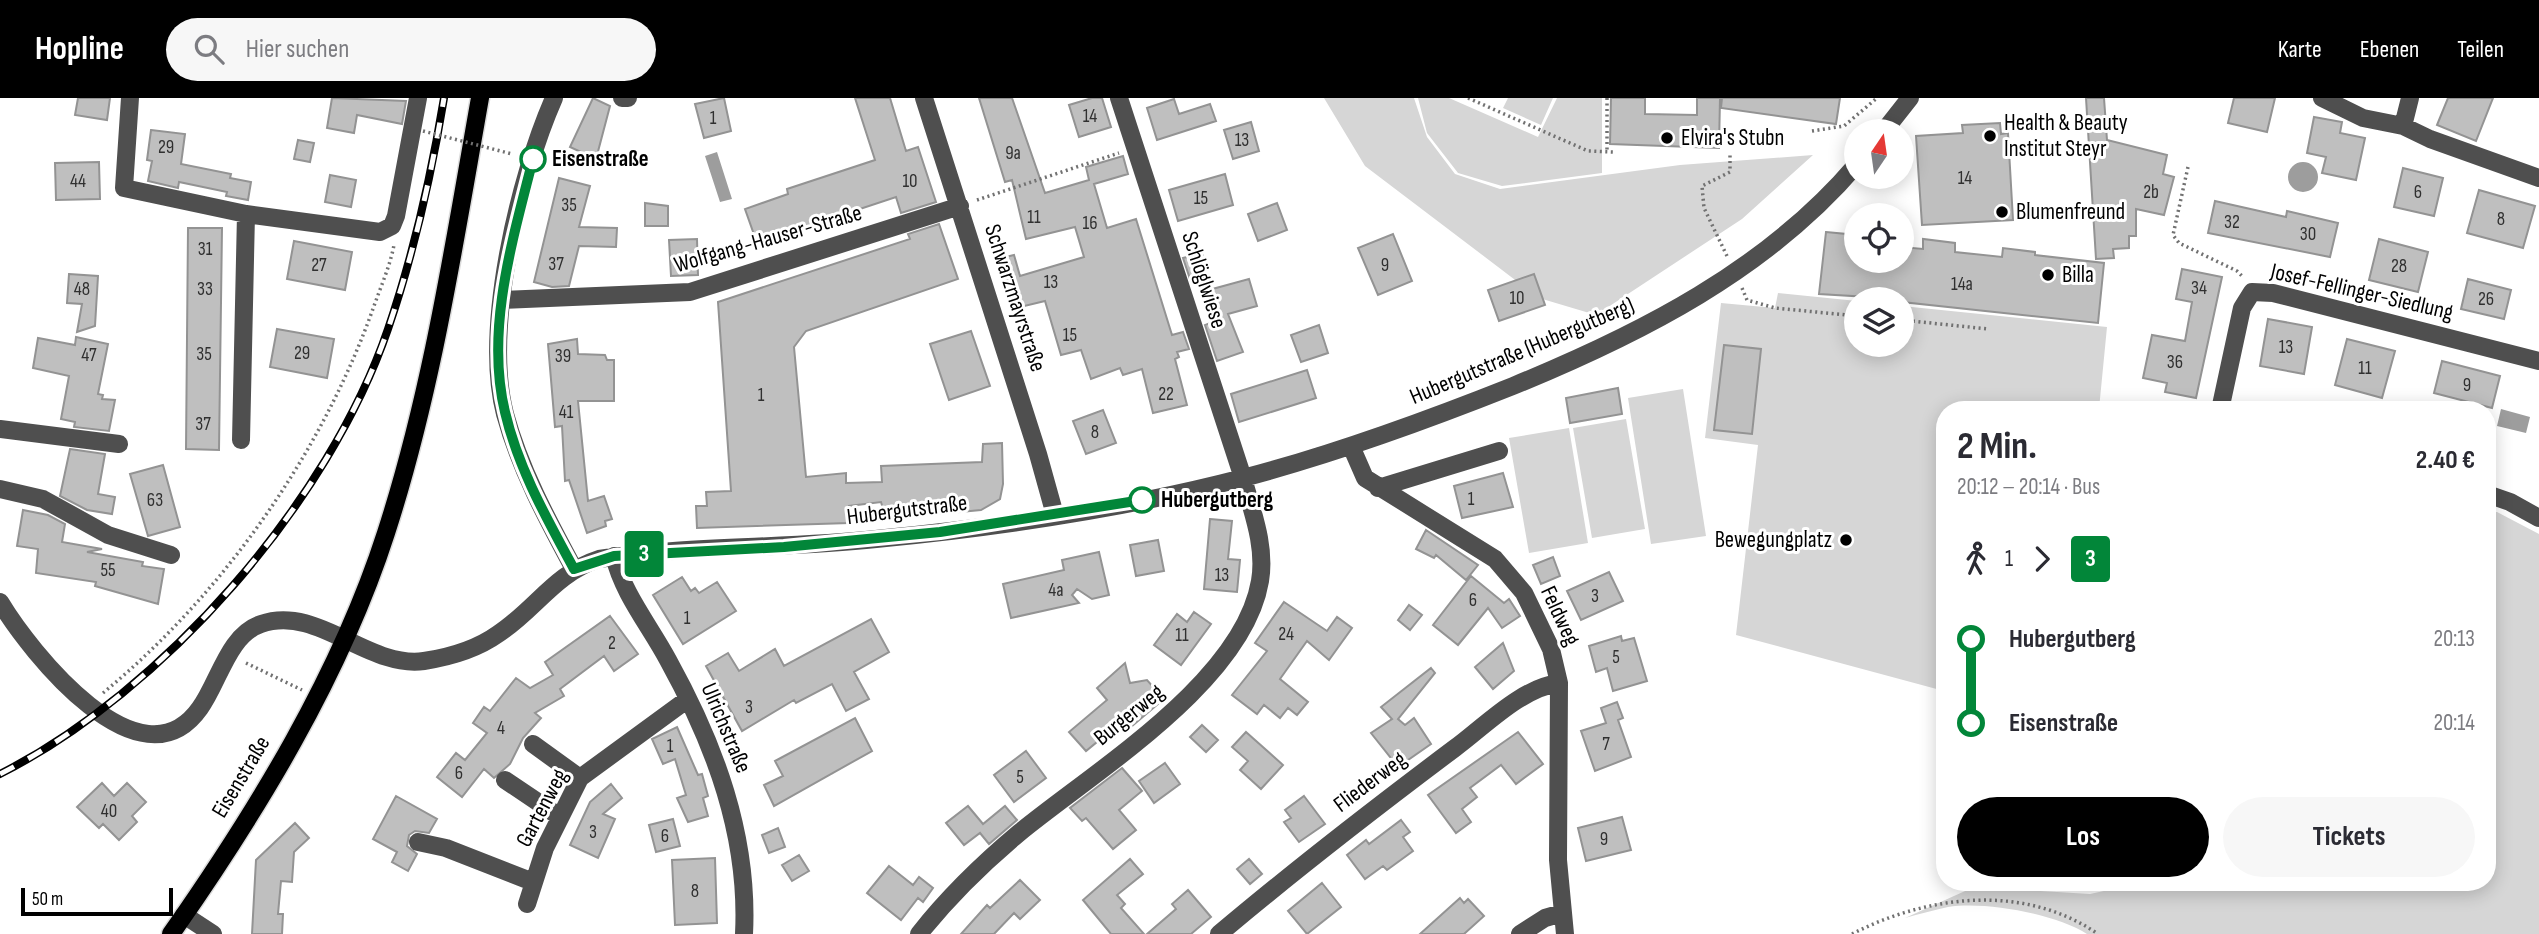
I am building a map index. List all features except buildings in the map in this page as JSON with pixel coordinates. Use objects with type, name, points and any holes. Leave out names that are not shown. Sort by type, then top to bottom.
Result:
[{"type":"main road","name":"Eisenstraße","points":[[171,934],[250,811],[317,696],[344,640],[386,535],[419,423],[440,323],[480,98]]},
{"type":"street","points":[[130,98],[124,188],[246,214],[373,232],[388,230],[396,216],[418,98]]},
{"type":"street","points":[[0,602],[31,646],[111,723],[137,733],[164,733],[190,719],[201,707],[229,655],[250,630],[273,621],[300,623],[404,660],[419,662],[460,652],[499,634],[544,591],[574,569],[533,491],[505,412],[499,363],[503,300],[533,159],[554,98]]},
{"type":"street","points":[[622,98],[628,98]]},
{"type":"street","name":"Schwarzmayrstraße","points":[[924,98],[1055,515]]},
{"type":"street","name":"Schlöglwiese","points":[[1119,98],[1243,478]]},
{"type":"street","points":[[1893,119],[1910,98]]},
{"type":"street","points":[[2322,98],[2363,118],[2403,126],[2430,139],[2539,178]]},
{"type":"street","points":[[2403,126],[2410,98]]},
{"type":"street","name":"Hubergutstraße (Hubergutberg)","points":[[1243,478],[1351,446],[1572,362],[1669,313],[1735,272],[1812,211],[1844,178]]},
{"type":"street","name":"Wolfgang-Hauser-Straße","points":[[503,300],[690,292],[960,206]]},
{"type":"street","points":[[241,440],[246,214]]},
{"type":"street","name":"Josef-Fellinger-Siedlung","points":[[2222,401],[2242,308],[2252,292],[2273,293],[2539,361]]},
{"type":"street","points":[[0,429],[119,444]]},
{"type":"street","name":"Feldweg","points":[[1351,446],[1361,472],[1378,488],[1475,545],[1510,576],[1535,613],[1551,649],[1559,683],[1557,819],[1565,934]]},
{"type":"street","points":[[1378,488],[1499,451]]},
{"type":"street","name":"Hubergutstraße","points":[[574,569],[614,556],[874,540],[1055,515],[1243,478]]},
{"type":"street","name":"Burgerweg","points":[[919,934],[966,879],[1176,710],[1213,669],[1247,618],[1260,581],[1260,542],[1243,478]]},
{"type":"street","points":[[0,489],[43,499],[107,535],[171,555]]},
{"type":"street","points":[[2496,497],[2539,518]]},
{"type":"street","name":"Ulrichstraße","points":[[614,556],[621,580],[688,699],[716,761],[736,827],[743,874],[744,934]]},
{"type":"street","name":"Fliederweg","points":[[1219,934],[1341,834],[1508,709],[1541,687],[1559,683]]},
{"type":"street","name":"Gartenweg","points":[[527,904],[533,882],[560,817],[580,778],[688,699]]},
{"type":"street","points":[[533,744],[580,778]]},
{"type":"street","points":[[505,780],[560,817]]},
{"type":"street","points":[[418,842],[446,849],[533,882]]},
{"type":"street","points":[[1520,934],[1545,918],[1562,913]]},
{"type":"street","points":[[184,915],[213,934]]},
{"type":"path","points":[[1468,98],[1588,151],[1610,152],[1607,98]]},
{"type":"path","points":[[1812,131],[1844,126],[1877,98]]},
{"type":"path","points":[[423,131],[512,153]]},
{"type":"path","points":[[960,206],[1134,148]]},
{"type":"path","points":[[1730,154],[1730,172],[1702,186],[1704,208],[1747,300],[1775,308],[1844,315]]},
{"type":"path","points":[[2188,167],[2173,235],[2179,243],[2237,271],[2252,292]]},
{"type":"path","points":[[111,702],[102,694],[142,659],[228,565],[297,467],[363,335],[393,252],[394,243],[388,230]]},
{"type":"path","points":[[1914,321],[1988,329]]},
{"type":"path","points":[[229,655],[317,696]]},
{"type":"path","points":[[1852,934],[1880,919],[1954,902],[1987,898],[2035,906],[2085,925],[2098,934]]},
{"type":"shaded area","points":[[1324,98],[1414,98],[1427,137],[1455,174],[1500,189],[1680,165],[1813,155],[1742,219],[1596,315],[1539,298],[1365,166]]},
{"type":"shaded area","points":[[1418,98],[1449,98],[1538,137],[1557,98],[1602,98],[1602,173],[1502,186],[1458,173],[1427,133]]},
{"type":"shaded area","points":[[1508,98],[1553,98],[1541,125],[1503,108]]},
{"type":"shaded area","points":[[717,152],[732,199],[720,202],[705,156]]},
{"type":"shaded area","points":[[2303,162],[2313,167],[2318,177],[2313,187],[2303,192],[2293,187],[2288,177],[2293,167]]},
{"type":"shaded area","name":"Bewegungplatz","points":[[1778,293],[1844,300],[1844,357],[1914,357],[1914,307],[2107,327],[2100,401],[1936,401],[1936,689],[1736,635],[1758,445],[1705,438],[1721,303],[1775,308]]},
{"type":"shaded area","points":[[1683,389],[1706,536],[1651,544],[1628,398]]},
{"type":"shaded area","points":[[2501,409],[2530,417],[2526,433],[2497,426]]},
{"type":"shaded area","points":[[1626,419],[1645,529],[1592,538],[1573,428]]},
{"type":"shaded area","points":[[1569,428],[1588,543],[1529,553],[1509,438]]},
{"type":"shaded area","points":[[2496,512],[2539,534],[2539,934],[2087,934],[2039,915],[1981,906],[1948,907],[1905,918],[1965,891],[2090,894],[2104,891],[2496,891]]},
{"type":"railway","points":[[0,774],[61,738],[122,694],[179,642],[233,585],[283,524],[326,460],[361,394],[388,329],[421,215],[444,98]]},
{"type":"bus line","name":"3","points":[[533,159],[518,217],[503,300],[499,334],[500,386],[512,436],[533,491],[574,569],[614,556],[874,540],[1142,500]]},
{"type":"place","name":"Health & Beauty Institut Steyr","points":[[1990,136]]},
{"type":"place","name":"Elvira's Stubn","points":[[1667,138]]},
{"type":"place","name":"Eisenstraße","points":[[533,159]]},
{"type":"place","name":"Blumenfreund","points":[[2002,212]]},
{"type":"place","name":"Billa","points":[[2048,275]]},
{"type":"place","name":"Hubergutberg","points":[[1142,500]]},
{"type":"place","name":"Bewegungplatz","points":[[1846,540]]}]
